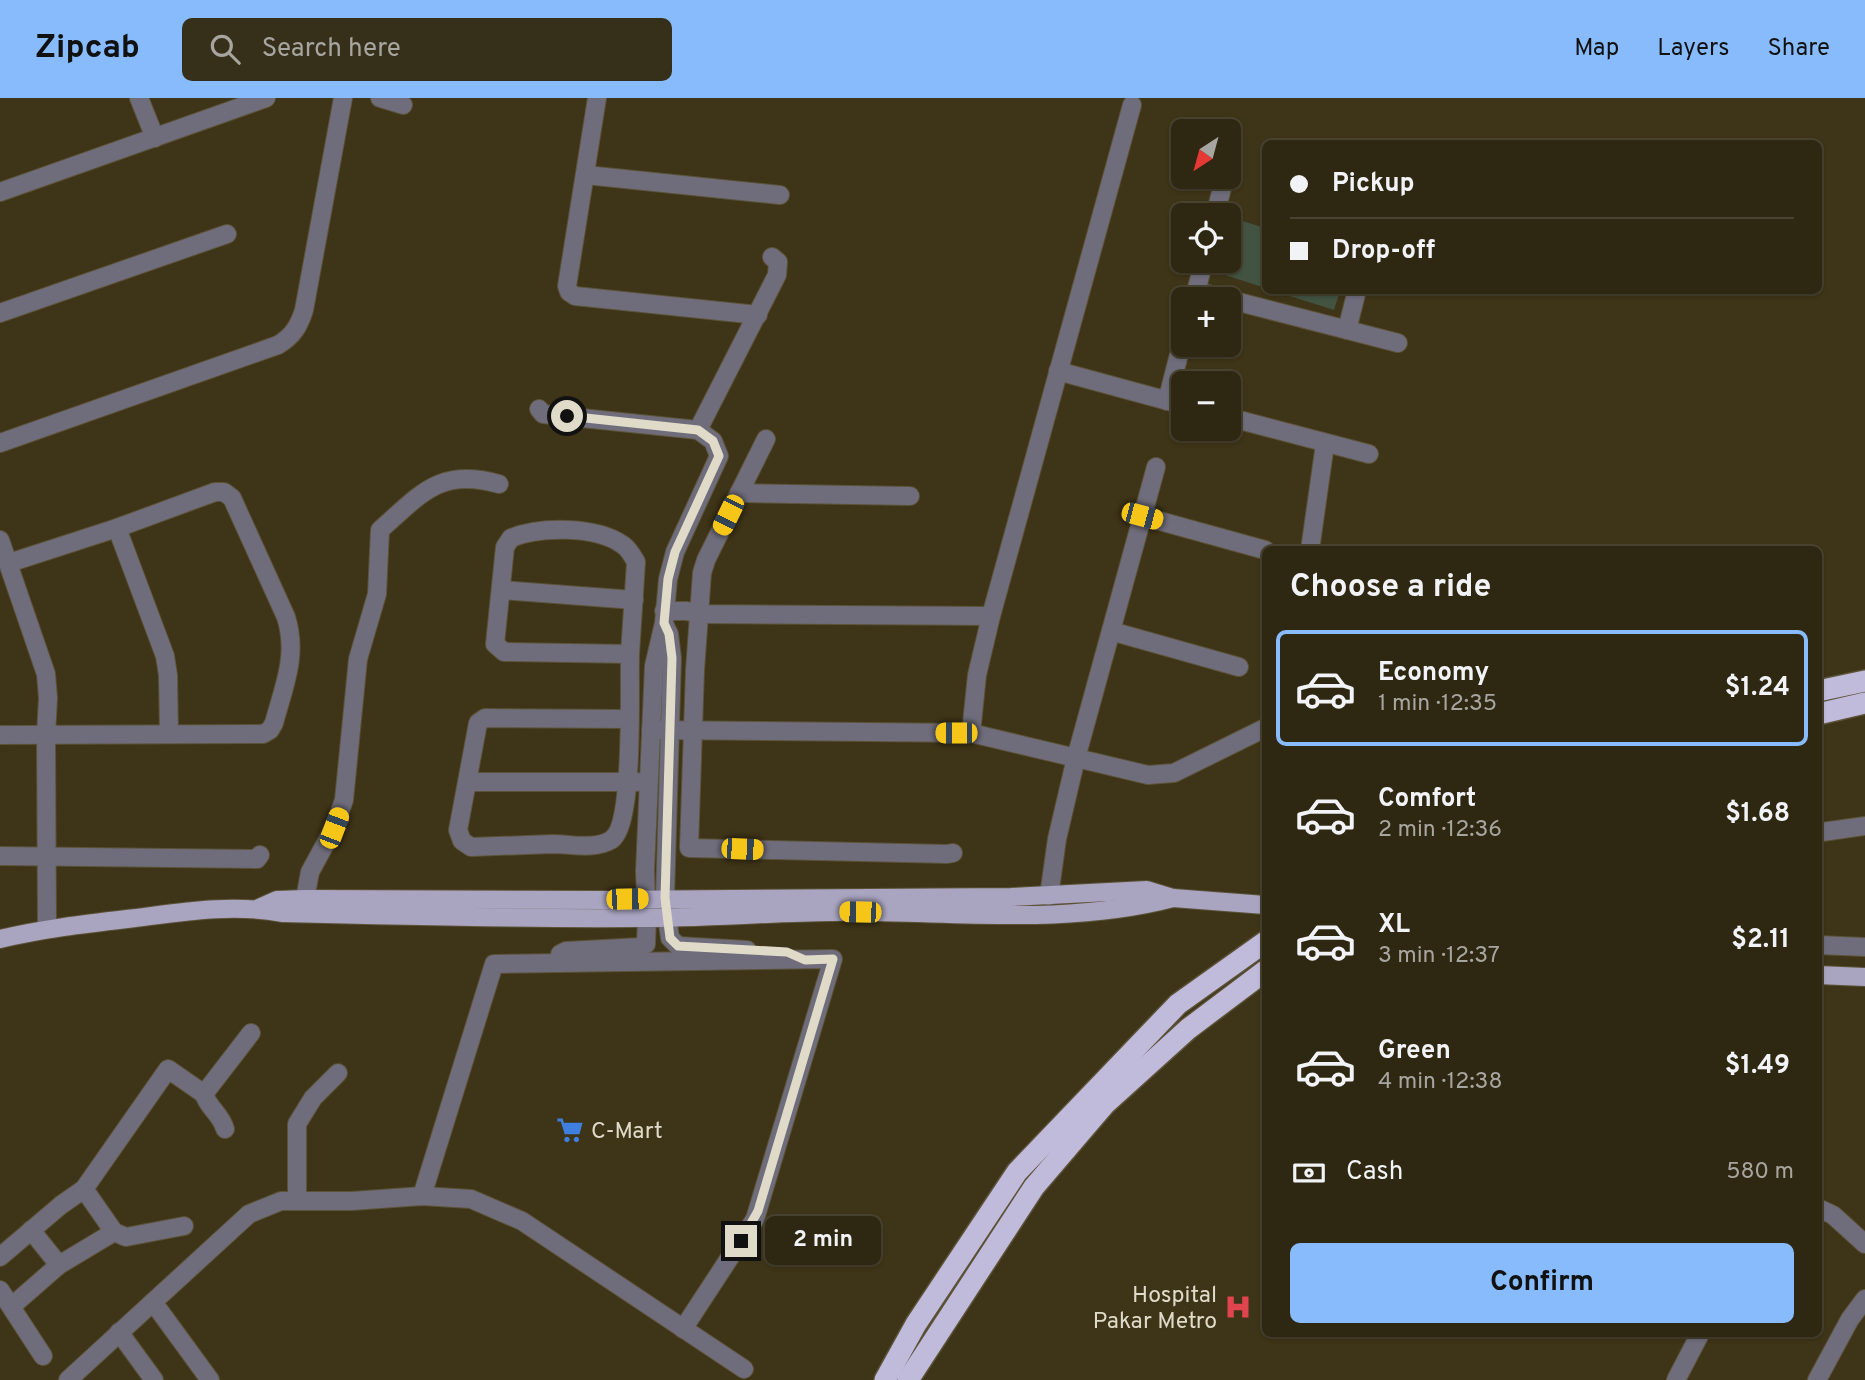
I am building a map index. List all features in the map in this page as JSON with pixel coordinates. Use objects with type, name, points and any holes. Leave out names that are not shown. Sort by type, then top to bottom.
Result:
[{"type":"highway","points":[[1822,690],[1865,681]]},
{"type":"highway","points":[[1822,713],[1865,703]]},
{"type":"highway","points":[[885,1380],[916,1324],[1017,1172],[1178,1004],[1262,944]]},
{"type":"highway","points":[[908,1380],[1034,1187],[1105,1104],[1188,1028],[1262,973]]},
{"type":"main road","points":[[259,908],[277,900],[305,899],[1049,895],[1147,890],[1173,898],[1262,905]]},
{"type":"main road","points":[[665,898],[667,918]]},
{"type":"main road","points":[[0,939],[47,928],[191,912],[259,908],[282,913],[647,918],[832,912],[1050,914],[1139,907],[1173,898]]},
{"type":"main road","points":[[646,899],[647,918]]},
{"type":"main road","points":[[1822,975],[1865,977]]},
{"type":"street","points":[[139,98],[155,138]]},
{"type":"street","points":[[0,192],[266,98]]},
{"type":"street","points":[[0,443],[267,349],[290,337],[304,310],[343,98]]},
{"type":"street","points":[[380,98],[403,105]]},
{"type":"street","points":[[597,98],[567,286],[569,292],[575,296],[758,314]]},
{"type":"street","points":[[971,733],[976,675],[991,616],[1132,106]]},
{"type":"street","points":[[586,175],[780,195]]},
{"type":"street","points":[[0,313],[227,234]]},
{"type":"street","points":[[698,430],[777,275],[778,262],[772,257]]},
{"type":"street","points":[[1348,330],[1356,294]]},
{"type":"street","points":[[1241,306],[1398,343]]},
{"type":"street","points":[[1058,371],[1171,402]]},
{"type":"street","points":[[538,409],[543,414],[698,430],[713,441],[719,456],[675,552],[654,666],[646,899]]},
{"type":"street","points":[[1241,421],[1369,454]]},
{"type":"street","points":[[766,439],[702,573],[689,848],[953,853]]},
{"type":"street","points":[[1311,546],[1325,443]]},
{"type":"street","points":[[1049,895],[1057,839],[1076,758],[1156,467]]},
{"type":"street","points":[[305,899],[310,872],[334,828],[344,800],[358,659],[377,594],[380,530],[420,495],[442,483],[456,478],[475,477],[499,484]]},
{"type":"street","points":[[0,735],[263,734],[270,730],[274,723],[292,655],[292,636],[286,617],[232,498],[224,492],[215,492],[117,528],[9,563]]},
{"type":"street","points":[[739,493],[910,496]]},
{"type":"street","points":[[1142,516],[1262,549]]},
{"type":"street","points":[[117,528],[165,656],[169,734]]},
{"type":"street","points":[[629,719],[483,719],[478,723],[458,830],[462,841],[471,847],[557,844],[590,846],[611,840],[620,831],[628,782],[629,719],[630,654],[636,562],[630,551],[611,537],[590,531],[549,531],[511,538],[505,547],[502,590],[494,638],[500,651],[630,654]]},
{"type":"street","points":[[0,540],[46,674],[47,928]]},
{"type":"street","points":[[502,590],[634,600]]},
{"type":"street","points":[[664,617],[687,611],[700,614],[991,616]]},
{"type":"street","points":[[664,617],[672,658],[665,898]]},
{"type":"street","points":[[1111,631],[1239,667]]},
{"type":"street","points":[[651,730],[971,733],[1161,776],[1174,773],[1262,729]]},
{"type":"street","points":[[468,782],[649,782]]},
{"type":"street","points":[[1822,832],[1865,826]]},
{"type":"street","points":[[0,856],[257,859],[260,855]]},
{"type":"street","points":[[541,963],[566,951],[641,947],[646,944],[647,918]]},
{"type":"street","points":[[667,918],[670,938],[678,946],[787,952],[805,960]]},
{"type":"street","points":[[1822,945],[1865,947]]},
{"type":"street","points":[[422,1196],[494,964],[833,959],[755,1219],[683,1329]]},
{"type":"street","points":[[204,1094],[251,1033]]},
{"type":"street","points":[[0,1257],[84,1189],[168,1069],[204,1094],[221,1117],[225,1129]]},
{"type":"street","points":[[297,1201],[297,1124],[313,1098],[338,1073]]},
{"type":"street","points":[[84,1189],[114,1232],[126,1237],[184,1226]]},
{"type":"street","points":[[68,1380],[248,1214],[281,1201],[352,1201],[422,1196],[471,1199],[522,1221],[744,1369]]},
{"type":"street","points":[[1822,1210],[1833,1215],[1865,1244]]},
{"type":"street","points":[[31,1230],[59,1265]]},
{"type":"street","points":[[12,1306],[59,1265],[114,1232]]},
{"type":"street","points":[[0,1290],[43,1356]]},
{"type":"street","points":[[1821,1378],[1850,1319],[1865,1299]]},
{"type":"street","points":[[153,1302],[210,1380]]},
{"type":"street","points":[[119,1332],[154,1380]]},
{"type":"street","points":[[1676,1380],[1698,1337]]},
{"type":"green space","points":[[1241,220],[1262,227],[1262,287],[1219,273],[1241,273]]},
{"type":"green space","points":[[1283,294],[1339,294],[1334,310]]},
{"type":"place","name":"C-Mart","points":[[570,1130]]},
{"type":"place","name":"Hospital Pakar Metro","points":[[1238,1307]]},
{"type":"route","points":[[567,416],[691,428],[713,441],[719,456],[675,552],[664,611],[672,658],[665,898],[671,941],[678,946],[787,952],[805,960],[833,959],[758,1211],[741,1241]]}]
